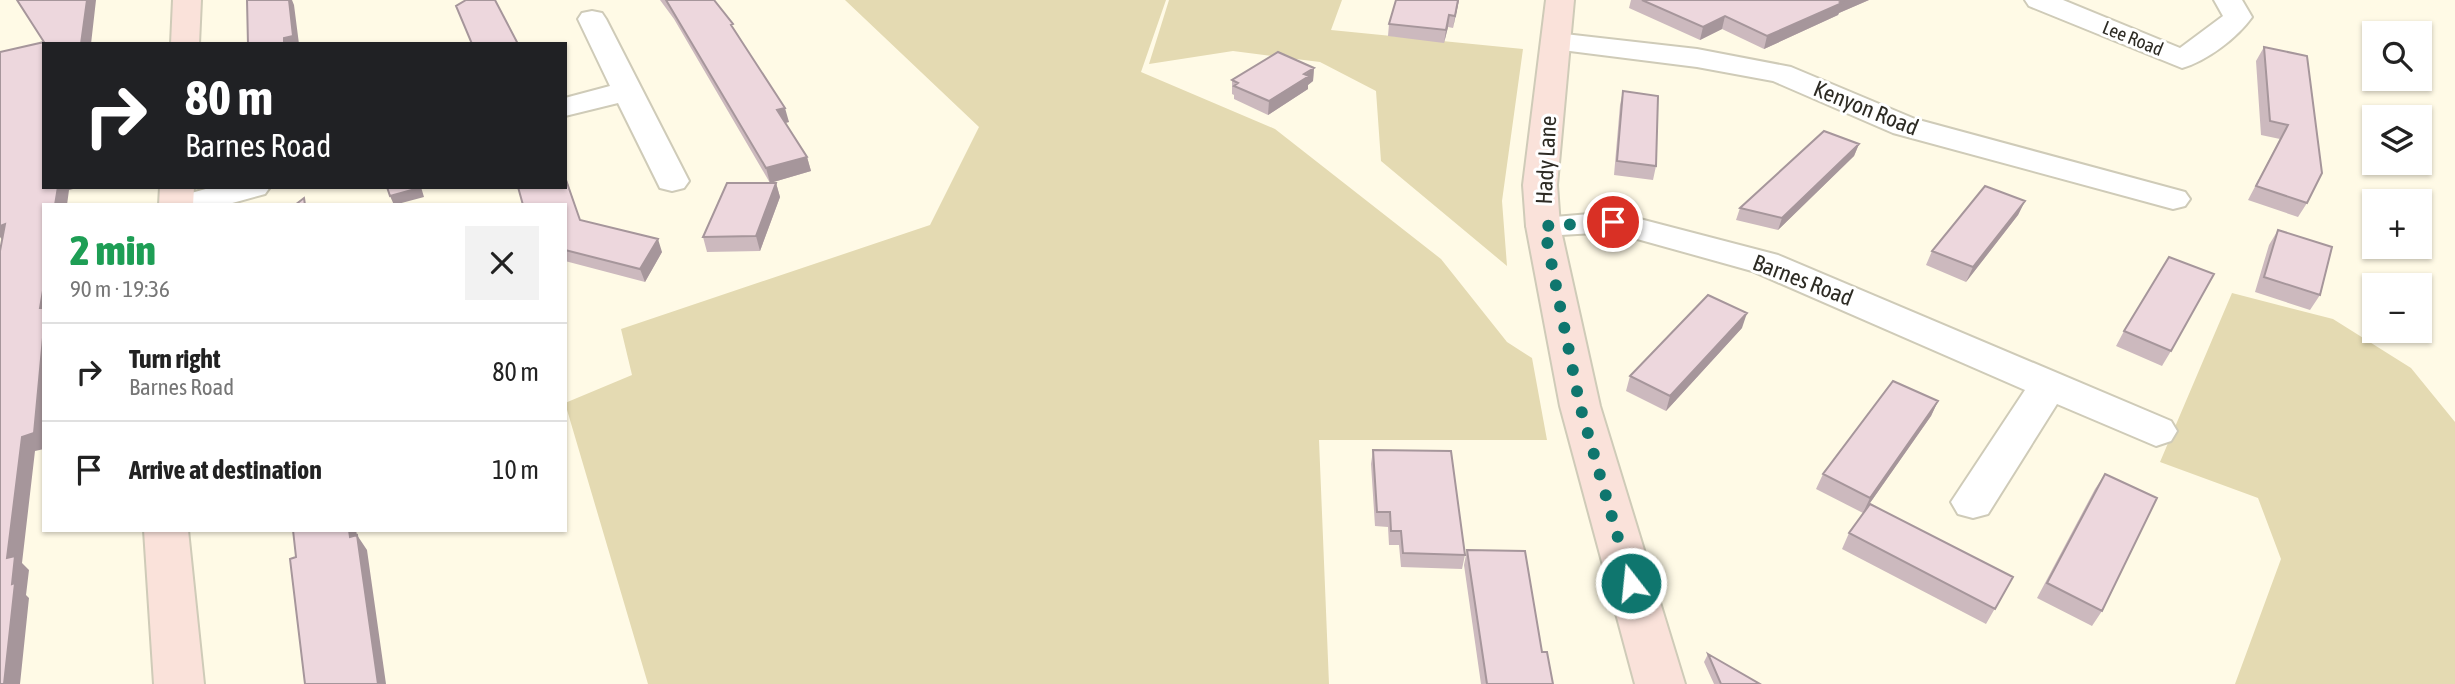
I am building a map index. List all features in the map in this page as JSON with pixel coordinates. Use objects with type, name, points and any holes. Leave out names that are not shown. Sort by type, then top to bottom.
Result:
[{"type":"street","points":[[185,42],[187,0]]},
{"type":"street","name":"Hady Lane","points":[[1560,0],[1540,186],[1544,226],[1580,406],[1660,684]]},
{"type":"street","name":"Lee Road","points":[[2039,0],[2182,59],[2222,33],[2238,17],[2228,0]]},
{"type":"street","points":[[592,19],[672,181]]},
{"type":"street","name":"Kenyon Road","points":[[1556,42],[1698,58],[1782,73],[1904,126],[2173,199]]},
{"type":"street","points":[[567,106],[627,91]]},
{"type":"street","points":[[193,203],[245,189]]},
{"type":"street","name":"Barnes Road","points":[[1544,226],[1613,222],[1765,262],[2156,430]]},
{"type":"street","points":[[1973,502],[2049,385]]},
{"type":"street","points":[[166,532],[179,684]]},
{"type":"shaded area","points":[[845,0],[1166,0],[1141,72],[1275,129],[1441,259],[1507,342],[1532,358],[1547,440],[1319,440],[1329,684],[648,684],[567,410],[567,402],[632,375],[621,329],[930,225],[979,127]]},
{"type":"shaded area","points":[[1169,0],[1342,0],[1331,30],[1523,49],[1502,201],[1507,266],[1381,161],[1376,91],[1320,62],[1233,51],[1149,64]]},
{"type":"shaded area","points":[[2232,293],[2333,319],[2362,337],[2362,343],[2371,343],[2411,368],[2455,422],[2455,684],[2235,684],[2281,559],[2258,498],[2160,462]]},
{"type":"building","points":[[17,0],[87,0],[81,42],[44,42]]},
{"type":"building","points":[[247,0],[289,0],[293,36],[284,38],[284,42],[248,42]]},
{"type":"building","points":[[466,0],[495,0],[517,42],[471,42],[456,6]]},
{"type":"building","points":[[666,0],[714,0],[733,24],[731,25],[785,108],[777,110],[807,157],[766,168]]},
{"type":"building","points":[[1396,0],[1458,0],[1455,16],[1449,15],[1446,30],[1389,24]]},
{"type":"building","points":[[1642,0],[1844,0],[1767,36],[1725,16],[1703,27]]},
{"type":"building","points":[[42,42],[42,189],[58,189],[55,203],[42,203],[42,348],[34,433],[22,437],[7,558],[15,556],[12,584],[15,583],[4,684],[0,684],[0,251],[5,224],[0,226],[0,52]]},
{"type":"building","points":[[2264,47],[2307,56],[2322,173],[2307,203],[2256,186],[2288,125],[2270,121]]},
{"type":"building","points":[[1278,52],[1314,68],[1304,74],[1309,76],[1269,101],[1234,86],[1238,83],[1232,80]]},
{"type":"building","points":[[1623,91],[1658,96],[1656,166],[1617,161]]},
{"type":"building","points":[[1824,131],[1859,144],[1782,218],[1740,208]]},
{"type":"building","points":[[567,183],[580,220],[658,239],[640,269],[567,251],[567,203],[522,203],[519,189],[567,189]]},
{"type":"building","points":[[727,183],[776,183],[756,236],[703,237]]},
{"type":"building","points":[[1985,186],[2025,201],[1973,267],[1932,251]]},
{"type":"building","points":[[388,189],[415,189],[390,196]]},
{"type":"building","points":[[2278,230],[2332,247],[2320,295],[2264,277]]},
{"type":"building","points":[[2169,257],[2214,274],[2171,351],[2124,331]]},
{"type":"building","points":[[1708,295],[1747,313],[1670,396],[1630,376]]},
{"type":"building","points":[[1893,381],[1938,401],[1870,498],[1823,474]]},
{"type":"building","points":[[1373,450],[1451,451],[1465,555],[1403,553],[1401,531],[1391,531],[1390,512],[1377,512]]},
{"type":"building","points":[[2105,474],[2157,498],[2102,611],[2047,583]]},
{"type":"building","points":[[1870,504],[2013,577],[1995,609],[1849,533]]},
{"type":"building","points":[[293,532],[349,532],[350,537],[357,535],[378,684],[305,684],[290,559],[296,557]]},
{"type":"building","points":[[1467,550],[1525,551],[1542,652],[1547,652],[1553,684],[1487,684]]},
{"type":"building","points":[[1708,654],[1760,684],[1721,684]]},
{"type":"route","points":[[1613,222],[1544,226],[1580,406],[1631,583]]}]
